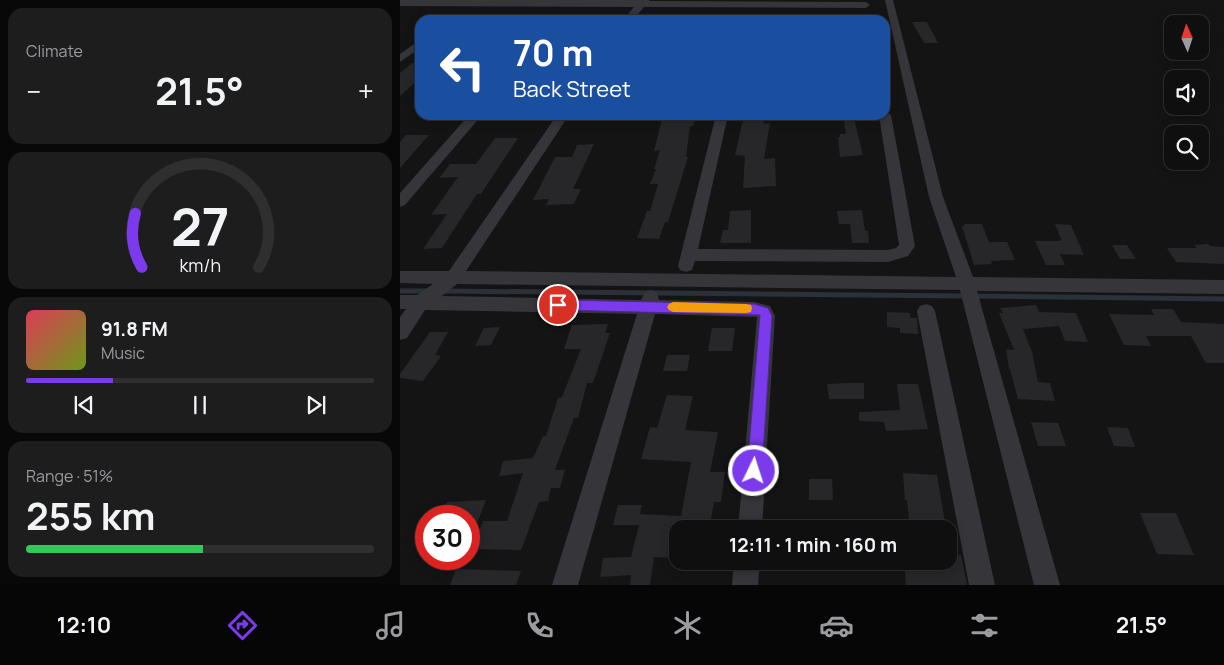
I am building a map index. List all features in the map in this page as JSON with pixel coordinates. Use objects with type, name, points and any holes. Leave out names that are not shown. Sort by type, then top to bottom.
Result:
[{"type":"street","points":[[889,0],[936,197],[967,284],[1048,585]]},
{"type":"street","points":[[564,15],[575,2]]},
{"type":"street","points":[[632,15],[645,2]]},
{"type":"street","points":[[400,4],[645,2],[748,6],[866,6]]},
{"type":"street","points":[[400,59],[415,48]]},
{"type":"street","points":[[402,198],[472,120]]},
{"type":"street","points":[[400,332],[420,303],[453,278],[560,120]]},
{"type":"street","points":[[682,281],[721,120]]},
{"type":"street","points":[[689,256],[888,256],[902,252],[907,246],[886,120]]},
{"type":"street","points":[[400,277],[1224,287]]},
{"type":"street","points":[[565,585],[657,280]]},
{"type":"street","points":[[400,302],[649,306],[754,309],[764,311],[766,316],[751,520]]},
{"type":"street","points":[[926,311],[982,585]]},
{"type":"street","points":[[745,585],[746,570]]},
{"type":"building","points":[[912,22],[927,22],[938,43],[924,43]]},
{"type":"building","points":[[412,63],[415,63],[415,82],[400,96],[400,73]]},
{"type":"building","points":[[662,120],[695,120],[693,126],[690,126],[686,157],[688,157],[668,222],[665,222],[659,239],[637,238],[647,211],[650,211],[658,184],[650,184],[656,169],[654,169],[660,150],[654,151]]},
{"type":"building","points":[[743,120],[763,120],[764,124],[770,123],[764,159],[775,158],[776,186],[743,188],[745,156],[735,155]]},
{"type":"building","points":[[844,120],[854,120],[863,155],[840,157],[838,137],[840,137],[840,134],[846,134]]},
{"type":"building","points":[[406,135],[429,135],[400,168],[400,142]]},
{"type":"building","points":[[495,138],[518,138],[481,194],[477,194],[442,248],[423,249],[447,214],[431,215],[458,177],[439,178],[450,164],[476,164]]},
{"type":"building","points":[[594,144],[573,189],[581,189],[574,204],[546,205],[549,199],[533,200],[555,157],[572,157],[577,145]]},
{"type":"building","points":[[751,210],[751,243],[720,243],[723,230],[728,230],[730,211]]},
{"type":"building","points":[[862,210],[865,231],[868,231],[869,243],[852,243],[850,224],[839,224],[837,211]]},
{"type":"building","points":[[964,224],[982,224],[989,242],[1007,242],[1015,260],[991,261],[992,264],[974,265],[962,226],[965,226]]},
{"type":"building","points":[[1055,224],[1071,225],[1084,255],[1060,254],[1065,265],[1046,265],[1035,241],[1060,241],[1061,239]]},
{"type":"building","points":[[1208,244],[1210,246],[1224,247],[1224,264],[1176,262],[1167,248],[1197,248],[1194,245]]},
{"type":"building","points":[[1112,245],[1127,245],[1136,259],[1120,259]]},
{"type":"building","points":[[1036,305],[1039,312],[1076,313],[1088,342],[1065,341],[1059,326],[1023,329],[1032,352],[1038,382],[1050,383],[1055,401],[1018,399],[1009,369],[1006,349],[1014,350],[999,313],[1003,313],[1000,308]]},
{"type":"building","points":[[1151,309],[1173,309],[1181,322],[1224,324],[1224,363],[1206,363],[1191,336],[1146,336],[1151,346],[1124,345],[1109,314],[1154,315]]},
{"type":"building","points":[[887,312],[910,313],[910,318],[917,318],[918,334],[900,333],[900,328],[887,327]]},
{"type":"building","points":[[608,324],[605,333],[610,333],[593,383],[587,383],[578,418],[574,418],[555,470],[565,470],[560,488],[551,488],[548,501],[539,502],[521,550],[480,549],[480,528],[483,521],[507,521],[523,473],[499,476],[503,461],[533,458],[543,436],[546,436],[558,398],[562,397],[581,349],[564,349],[572,325]]},
{"type":"building","points":[[500,327],[491,345],[475,346],[484,328]]},
{"type":"building","points":[[712,328],[735,328],[732,351],[708,351]]},
{"type":"building","points":[[430,332],[448,332],[435,355],[441,356],[423,381],[400,378],[400,374]]},
{"type":"building","points":[[667,355],[690,355],[687,371],[663,371]]},
{"type":"building","points":[[864,383],[864,399],[829,399],[827,384]]},
{"type":"building","points":[[897,384],[918,384],[928,429],[886,431],[884,422],[859,421],[859,412],[900,410]]},
{"type":"building","points":[[667,395],[693,396],[685,430],[718,432],[710,472],[725,472],[721,502],[714,502],[711,520],[669,520],[669,558],[654,557],[650,585],[630,585],[631,575],[600,577],[603,558],[631,557],[639,525],[613,525],[618,505],[642,505],[640,514],[681,516],[691,462],[641,459],[650,427],[657,428]]},
{"type":"building","points":[[1031,422],[1058,423],[1066,446],[1038,446]]},
{"type":"building","points":[[1107,427],[1128,428],[1135,447],[1114,446]]},
{"type":"building","points":[[903,473],[937,475],[944,520],[909,520],[907,500],[905,500]]},
{"type":"building","points":[[809,479],[832,479],[833,500],[809,500]]},
{"type":"building","points":[[486,500],[480,516],[480,505],[446,505],[447,502]]},
{"type":"building","points":[[1140,513],[1176,513],[1194,555],[1157,554]]},
{"type":"building","points":[[957,555],[961,555],[967,585],[906,585],[905,570],[957,570]]},
{"type":"building","points":[[456,570],[521,571],[516,585],[450,585]]},
{"type":"waterway","points":[[400,291],[428,291]]},
{"type":"waterway","points":[[443,291],[965,296]]},
{"type":"waterway","points":[[973,296],[1224,299]]},
{"type":"slow traffic","points":[[673,307],[746,308]]},
{"type":"route","points":[[558,305],[754,309],[764,311],[766,316],[754,471]]}]
